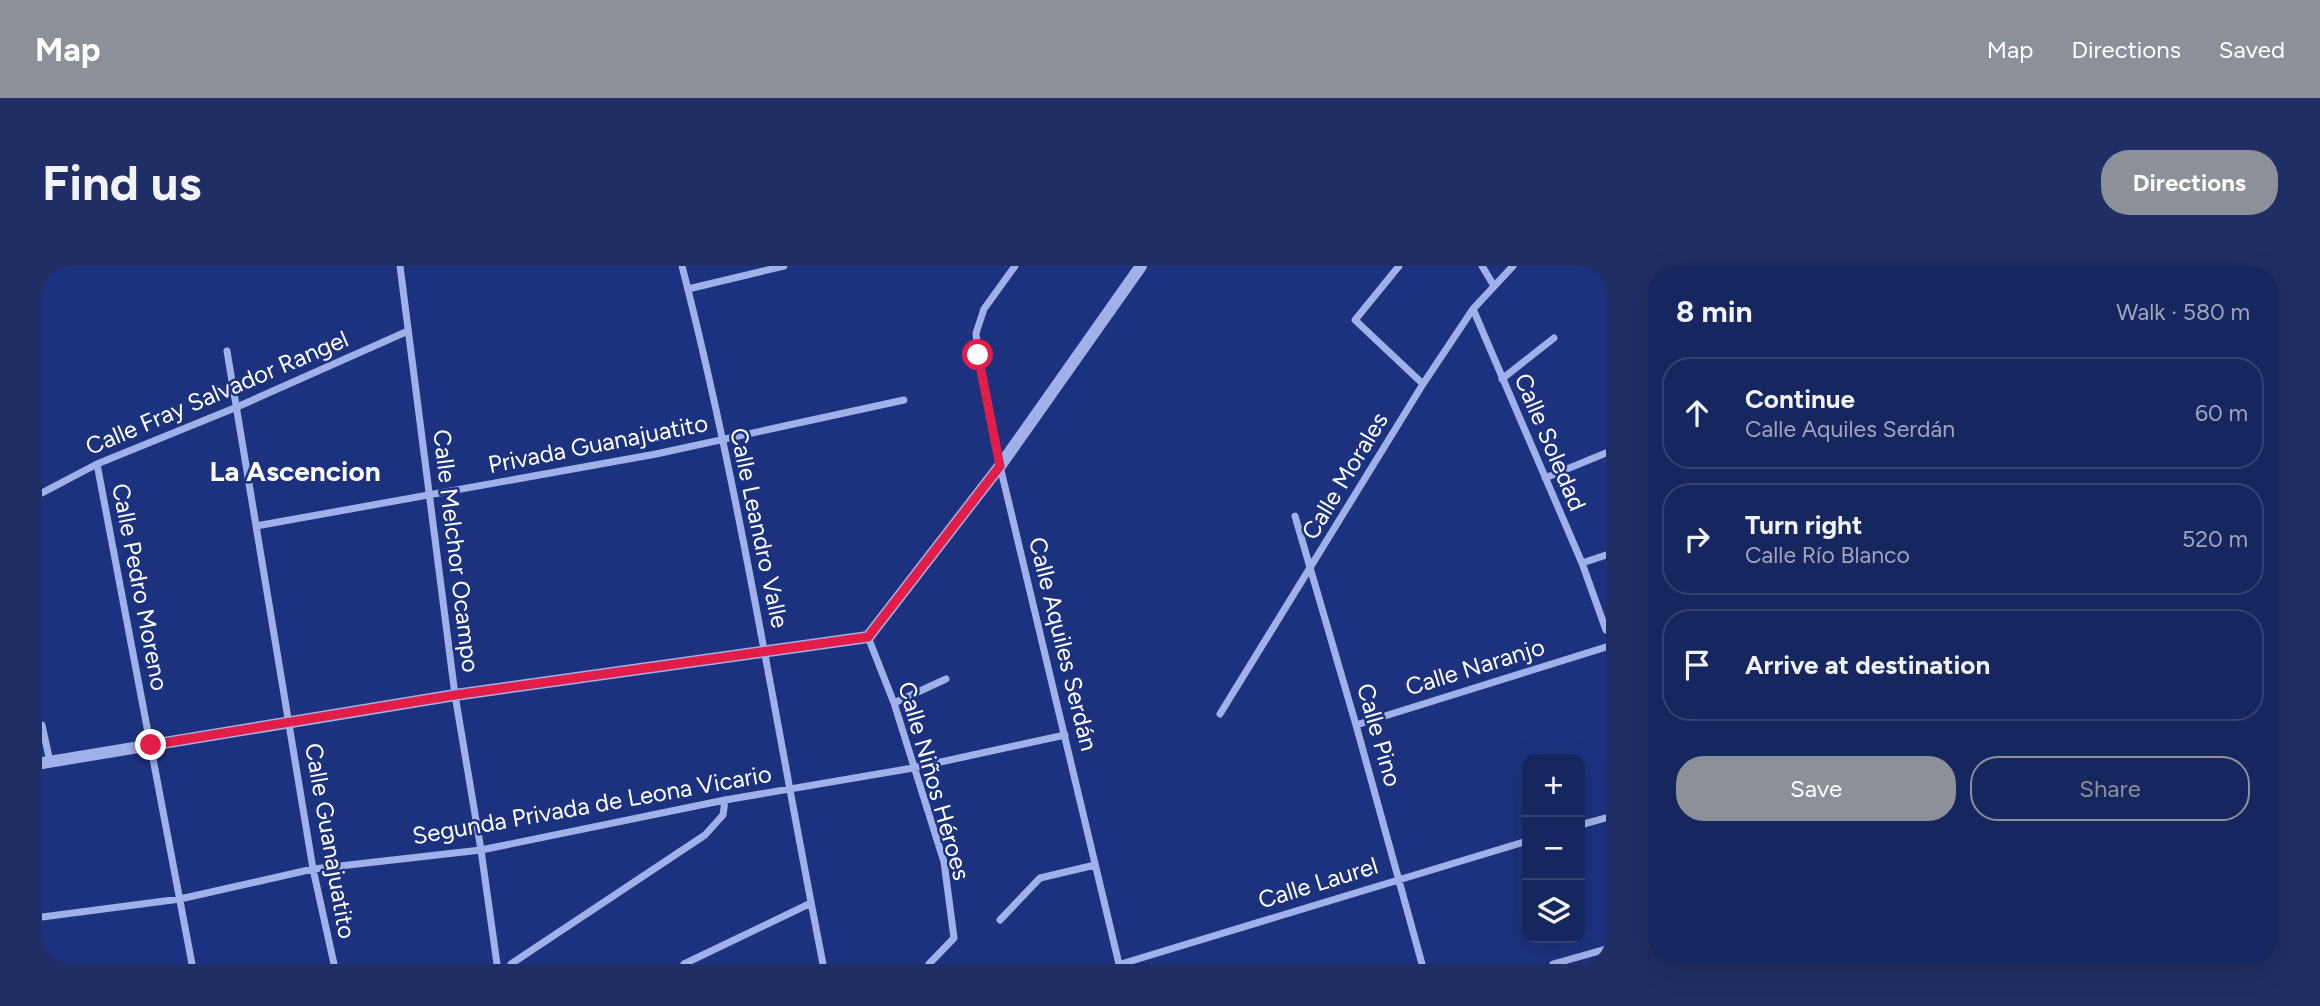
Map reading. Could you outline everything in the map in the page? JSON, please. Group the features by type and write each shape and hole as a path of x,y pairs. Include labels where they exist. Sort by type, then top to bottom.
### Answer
{"street":[{"name":"Calle Melchor Ocampo","path":"400,266 455,695 497,964"},
{"name":"Calle Leandro Valle","path":"682,266 722,439 823,964"},
{"path":"688,289 784,266"},
{"name":"Calle Aquiles Serdán","path":"1015,266 984,309 976,332 978,355 1000,466 1120,964"},
{"path":"42,724 46,763 455,695 868,637 1000,466 1141,266"},
{"path":"1399,266 1355,320 1423,384"},
{"path":"1482,266 1494,286"},
{"name":"Calle Morales","path":"1220,714 1423,384 1473,309 1513,266"},
{"name":"Calle Soledad","path":"1473,309 1581,563 1606,630"},
{"name":"Calle Fray Salvador Rangel","path":"42,493 97,464 237,407 408,331"},
{"path":"1502,379 1553,338"},
{"name":"Calle Guanajuatito","path":"227,351 313,869 334,964"},
{"name":"Privada Guanajuatito","path":"256,526 656,454 904,400"},
{"path":"1545,478 1606,453"},
{"name":"Calle Pedro Moreno","path":"97,464 192,964"},
{"name":"Calle Pino","path":"1295,516 1422,964"},
{"path":"1581,563 1606,555"},
{"name":"Calle Niños Héroes","path":"868,637 894,702 944,862 954,938 929,964"},
{"name":"Calle Naranjo","path":"1356,725 1606,647"},
{"path":"894,702 946,679"},
{"name":"Segunda Privada de Leona Vicario","path":"42,917 180,900 313,869 481,850 725,800 913,768 1065,735"},
{"path":"511,964 705,835 723,815 725,800"},
{"path":"1585,824 1606,818"},
{"name":"Calle Laurel","path":"1120,964 1522,842"},
{"path":"1000,920 1041,878 1096,865"},
{"path":"684,964 811,903"},
{"path":"1553,964 1606,949"}],"district":[{"name":"La Ascencion","path":"295,471"}],"route":[{"path":"151,745 455,695 868,637 1000,466 978,355"}]}
